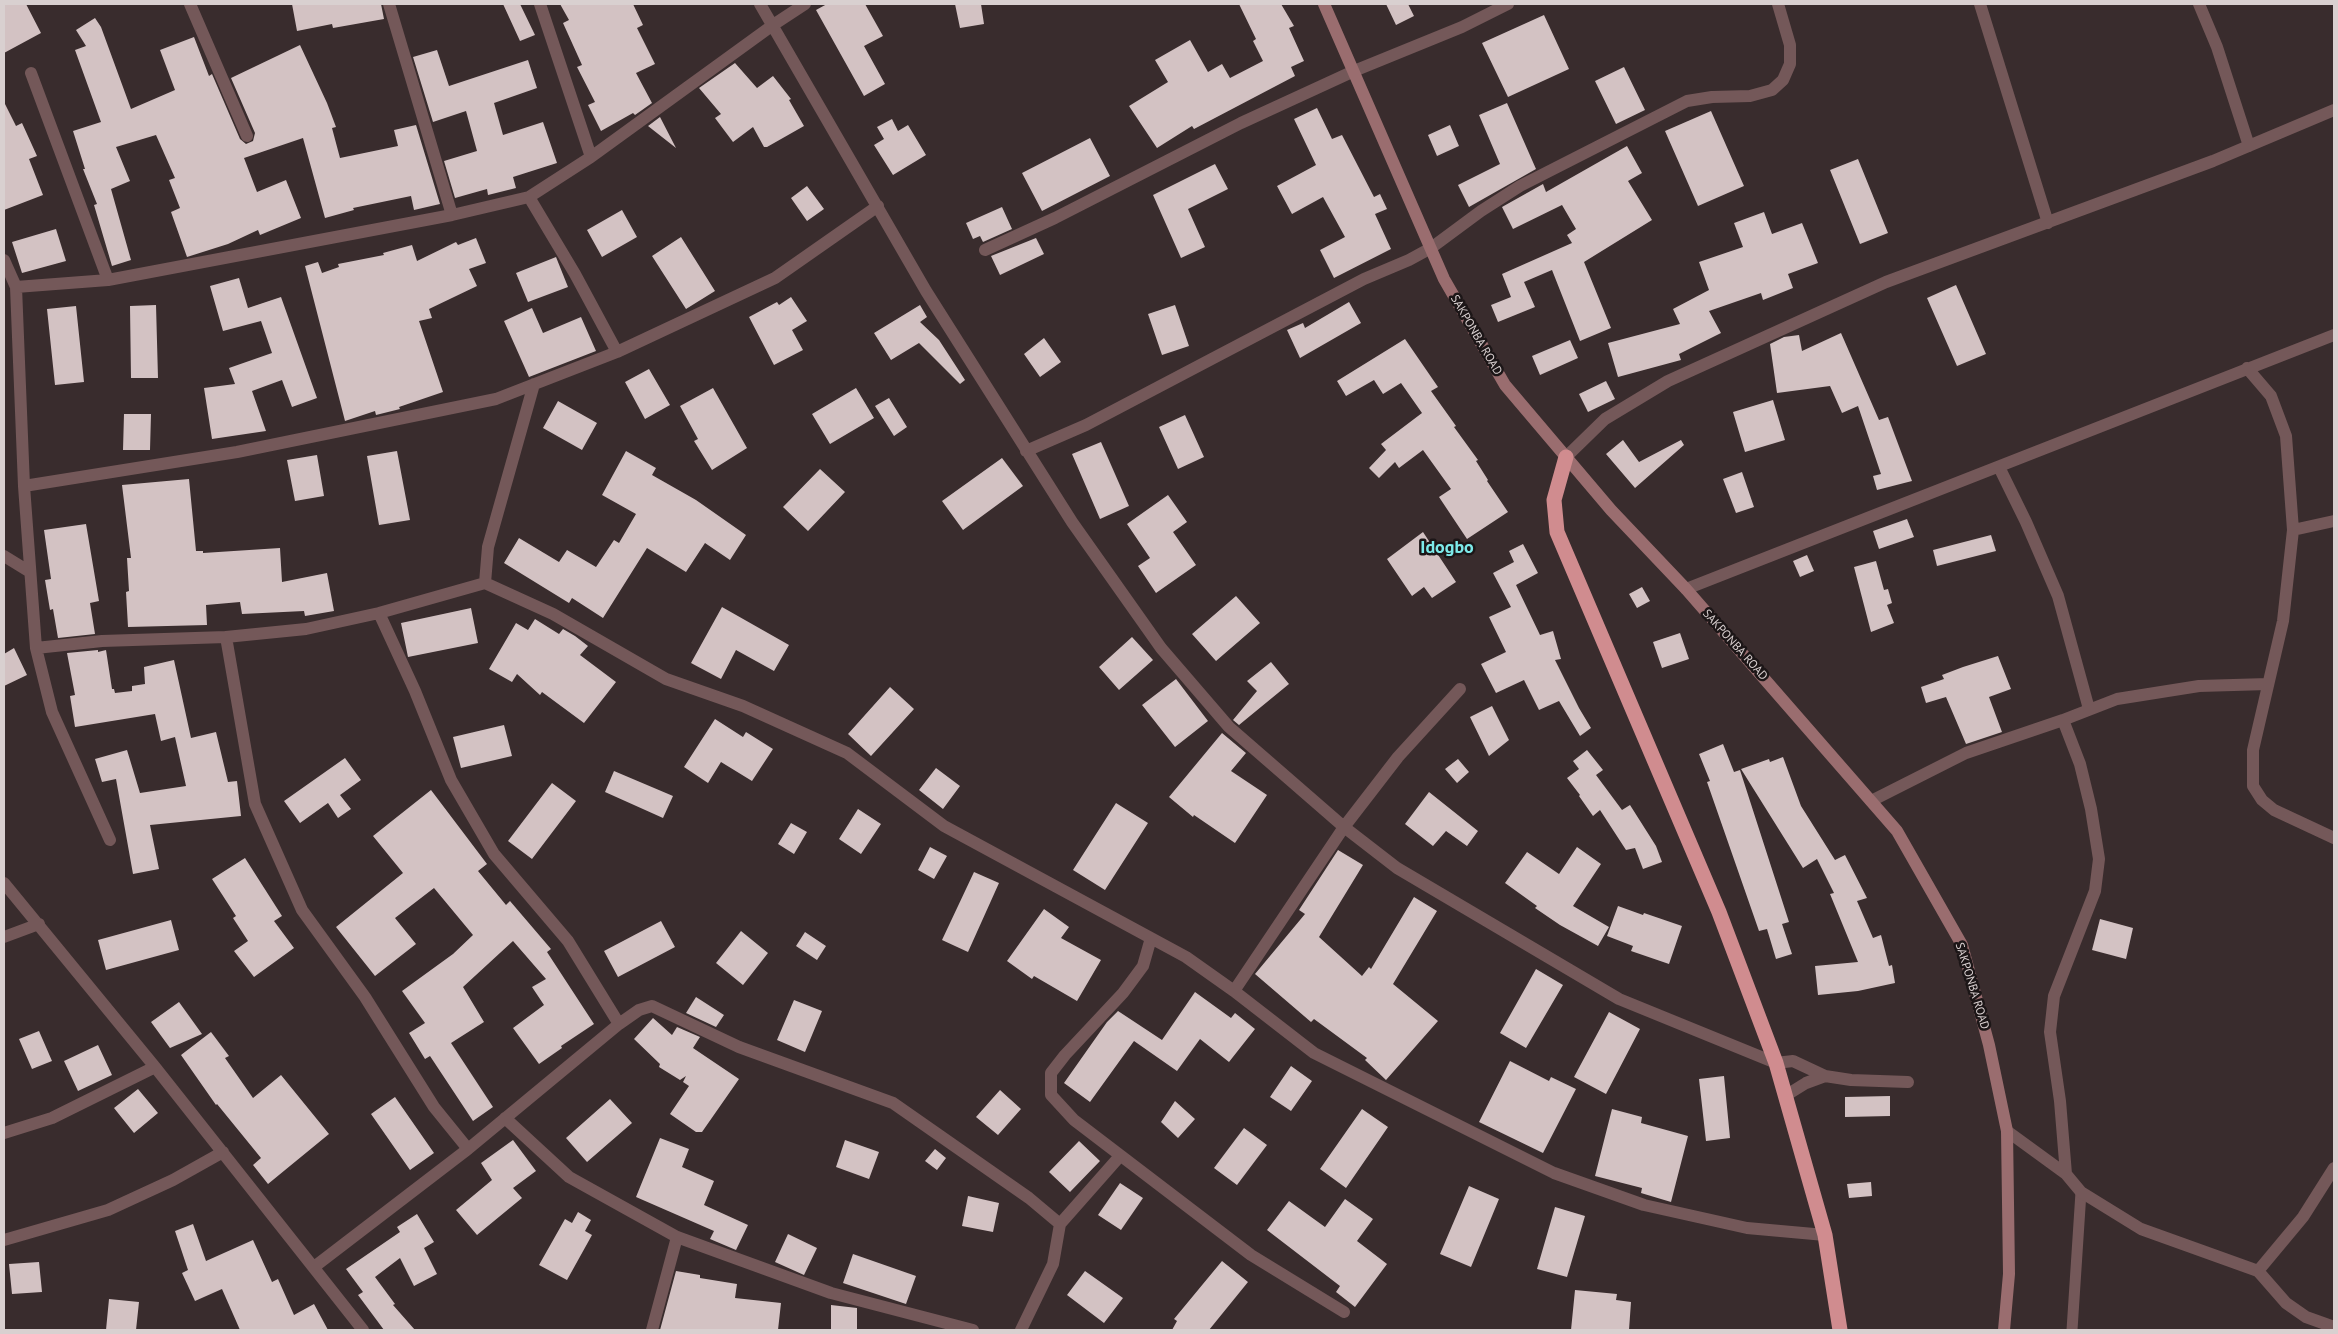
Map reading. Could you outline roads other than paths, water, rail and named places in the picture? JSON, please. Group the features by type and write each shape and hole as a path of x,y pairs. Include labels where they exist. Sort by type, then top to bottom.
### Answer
{"highway":[{"path":"1566,457 1554,500 1558,532 1719,912 1776,1063 1825,1235 1840,1330"}],"main road":[{"name":"SAKPONBA ROAD","path":"1324,4 1444,279 1505,385 1610,510 1686,589 1898,831 1962,945 1989,1045 2007,1132 2009,1274 2004,1330"}],"street":[{"path":"190,4 247,136"},
{"path":"389,4 452,215"},
{"path":"540,4 591,157"},
{"path":"760,4 926,291 1072,522 1161,648 1229,727 1344,827 1397,868 1619,999 1776,1063 1793,1061 1825,1076 1851,1080 1908,1082"},
{"path":"16,287 108,280 452,215 529,196 591,157 773,24 805,4"},
{"path":"985,250 1055,218 1241,123 1354,72 1462,27 1508,4"},
{"path":"1026,451 1086,425 1275,325 1431,248 1481,211 1520,186 1687,101 1712,97 1750,96 1772,90 1783,80 1790,64 1790,45 1778,4"},
{"path":"1980,4 2048,223"},
{"path":"2199,4 2217,47 2249,146"},
{"path":"31,73 108,280"},
{"path":"1566,457 1605,419 1668,381 1886,282 2048,223 2249,146 2334,110"},
{"path":"529,196 576,274 617,352"},
{"path":"24,486 246,450 496,399 617,352 774,278 878,206"},
{"path":"4,260 16,287 24,486 36,648 52,712 110,840"},
{"path":"1686,589 2334,335"},
{"path":"2247,368 2271,396 2286,436 2293,530 2283,621 2253,750 2253,786 2262,800 2274,810 2334,838"},
{"path":"485,583 488,547 534,384"},
{"path":"1999,467 2026,522 2058,596 2089,709"},
{"path":"2293,530 2334,521"},
{"path":"4,556 30,572"},
{"path":"36,648 102,641 226,637 306,629 379,613 485,583 553,614 666,679 744,706 847,753 944,826 1186,957 1234,991 1314,1053 1554,1173 1644,1205 1748,1228 1825,1235"},
{"path":"379,613 415,691 451,780 494,854 568,941 619,1024"},
{"path":"226,637 254,804 302,910 365,997 434,1106 468,1149"},
{"path":"1871,801 1966,754 2117,699 2199,686 2268,684"},
{"path":"1234,991 1344,827 1398,757 1460,689"},
{"path":"2063,720 2080,764 2091,809 2099,859 2095,891 2054,996 2050,1032 2060,1102 2066,1174"},
{"path":"4,883 155,1066 363,1330"},
{"path":"4,937 39,924"},
{"path":"1151,938 1143,966 1123,993 1065,1055 1051,1073 1052,1095 1074,1120 1251,1255 1344,1312"},
{"path":"314,1267 468,1149 619,1024 639,1010 652,1006 740,1047 893,1103 1029,1198 1060,1224"},
{"path":"4,1133 52,1118 155,1066"},
{"path":"1785,1096 1806,1083 1825,1076"},
{"path":"505,1118 569,1177 677,1238 830,1293 974,1330"},
{"path":"2007,1132 2066,1174 2080,1192 2142,1230 2258,1271 2286,1303 2306,1317 2334,1327"},
{"path":"4,1240 108,1210 173,1180 223,1152"},
{"path":"1021,1330 1053,1264 1060,1224 1120,1156"},
{"path":"2258,1271 2303,1217 2334,1168"},
{"path":"652,1330 677,1238"}],"lane":[{"path":"2072,1330 2080,1192"}],"district":[{"name":"Idogbo","path":"1447,548"}]}
